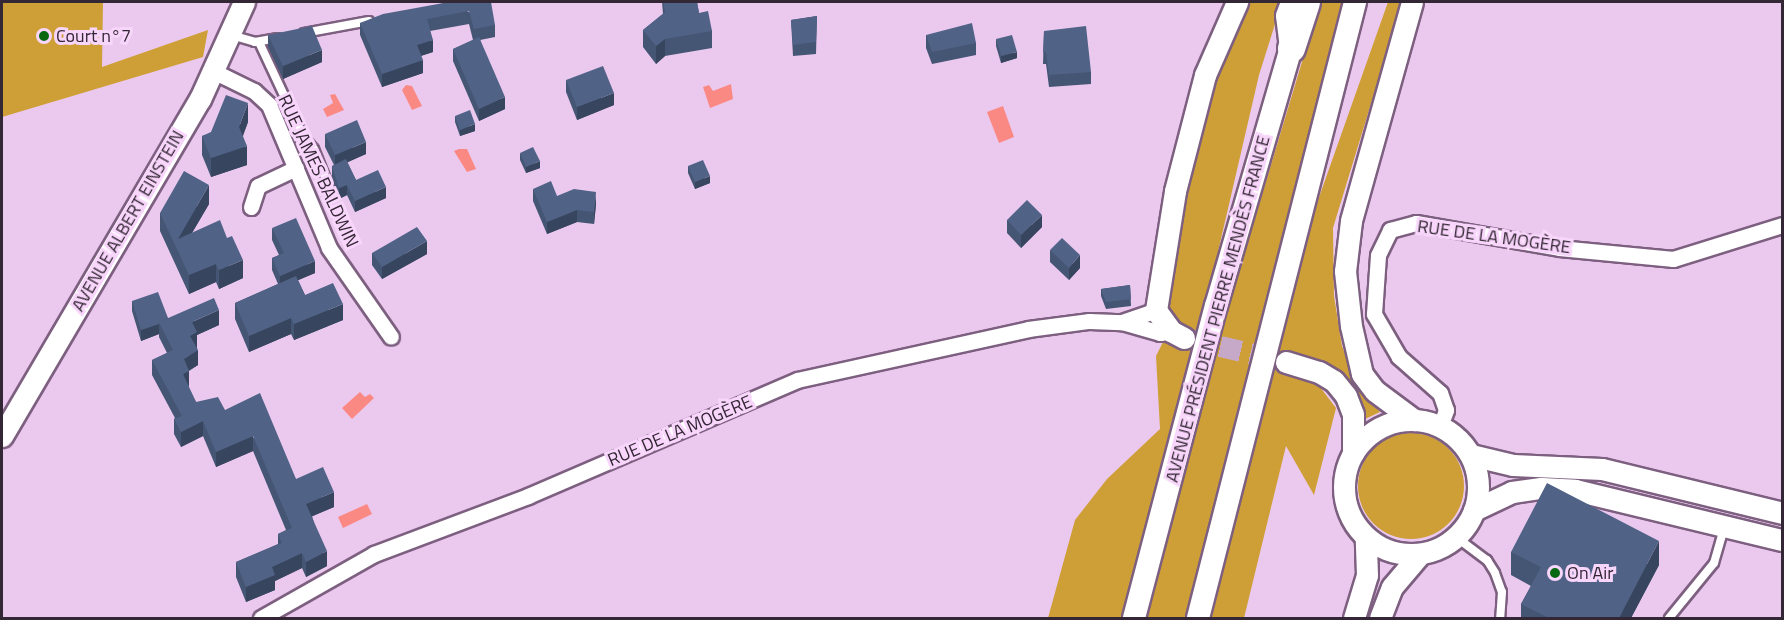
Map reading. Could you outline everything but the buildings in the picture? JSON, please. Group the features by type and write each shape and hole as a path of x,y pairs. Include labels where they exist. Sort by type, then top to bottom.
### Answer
{"highway":[{"name":"AVENUE PRÉSIDENT PIERRE MENDÈS FRANCE","path":"1291,48 1306,2"}],"main road":[{"name":"AVENUE ALBERT EINSTEIN","path":"2,436 132,218 213,71 244,2"},
{"path":"1177,334 1156,310 1177,181 1205,75 1237,2"},
{"path":"1291,48 1287,16 1292,2"},
{"path":"1198,618 1355,2"},
{"path":"1412,2 1351,221 1345,271 1351,326 1362,374 1375,391 1414,420"},
{"name":"AVENUE PRÉSIDENT PIERRE MENDÈS FRANCE","path":"1134,618 1216,306 1291,48"},
{"path":"1286,362 1319,372 1334,381 1346,396 1353,414 1353,453"},
{"path":"1380,618 1392,587 1420,554 1456,537 1474,510 1478,482 1471,456 1452,433 1440,426 1414,420 1385,424 1361,441 1353,453 1346,467 1344,498 1356,527 1366,538 1392,552 1420,554"},
{"path":"1471,456 1513,465 1602,469 1782,513"},
{"path":"1474,510 1512,492 1541,488 1575,490 1782,540"},
{"path":"1354,618 1367,576 1366,538"}],"street":[{"name":"RUE JAMES BALDWIN","path":"213,71 264,98 329,248 391,337"},
{"path":"252,207 258,186 296,168"},
{"name":"RUE DE LA MOGÈRE","path":"1440,426 1446,410 1440,393 1399,357 1374,314 1378,255 1390,230 1416,223 1559,248 1673,259 1782,225"},
{"path":"1122,322 1156,310"},
{"name":"RUE DE LA MOGÈRE","path":"261,618 374,554 528,496 797,381 1028,329 1089,321 1122,322"},
{"path":"1122,322 1160,333 1177,334"}],"lane":[{"path":"230,34 260,42 380,19"},
{"path":"260,42 303,136 314,149 332,194"},
{"path":"1669,618 1714,563 1725,525"},
{"path":"1456,537 1486,560 1495,573 1502,592 1500,618"}],"shaded area":[{"path":"2,2 103,2 102,67 208,30 203,57 2,117"},
{"path":"1245,2 1282,2 1259,75 1195,351 1121,618 1048,618 1075,520 1107,479 1160,429 1156,356 1163,342 1184,346 1190,327 1180,326 1163,304 1183,179 1220,58"},
{"path":"1320,2 1342,2 1185,618 1144,618 1221,331"},
{"path":"1388,2 1402,2 1333,228 1334,296 1342,346 1358,386 1380,412 1363,420 1358,400 1287,356 1283,375 1303,378 1320,387 1336,408 1314,495 1286,446 1244,618 1208,618 1311,220"},
{"path":"731,84 733,99 710,108 703,87 709,85 713,91"},
{"path":"406,85 412,86 422,106 412,110 402,90"},
{"path":"335,94 344,110 327,117 323,109 333,103 330,95"},
{"path":"1003,106 1014,137 999,143 987,112"},
{"path":"467,149 476,169 467,172 454,151"},
{"path":"360,392 365,397 370,394 374,398 352,419 342,408"},
{"path":"1411,433 1431,437 1449,448 1460,466 1464,486 1460,506 1449,524 1431,535 1411,539 1391,535 1373,524 1362,506 1358,486 1362,466 1373,448 1391,437"},
{"path":"367,504 372,514 343,528 338,517"}],"tunnel":[{"path":"1190,339 1280,360"}],"place":[{"name":"Court n°7","path":"44,36"},
{"name":"On Air","path":"1555,573"}]}
